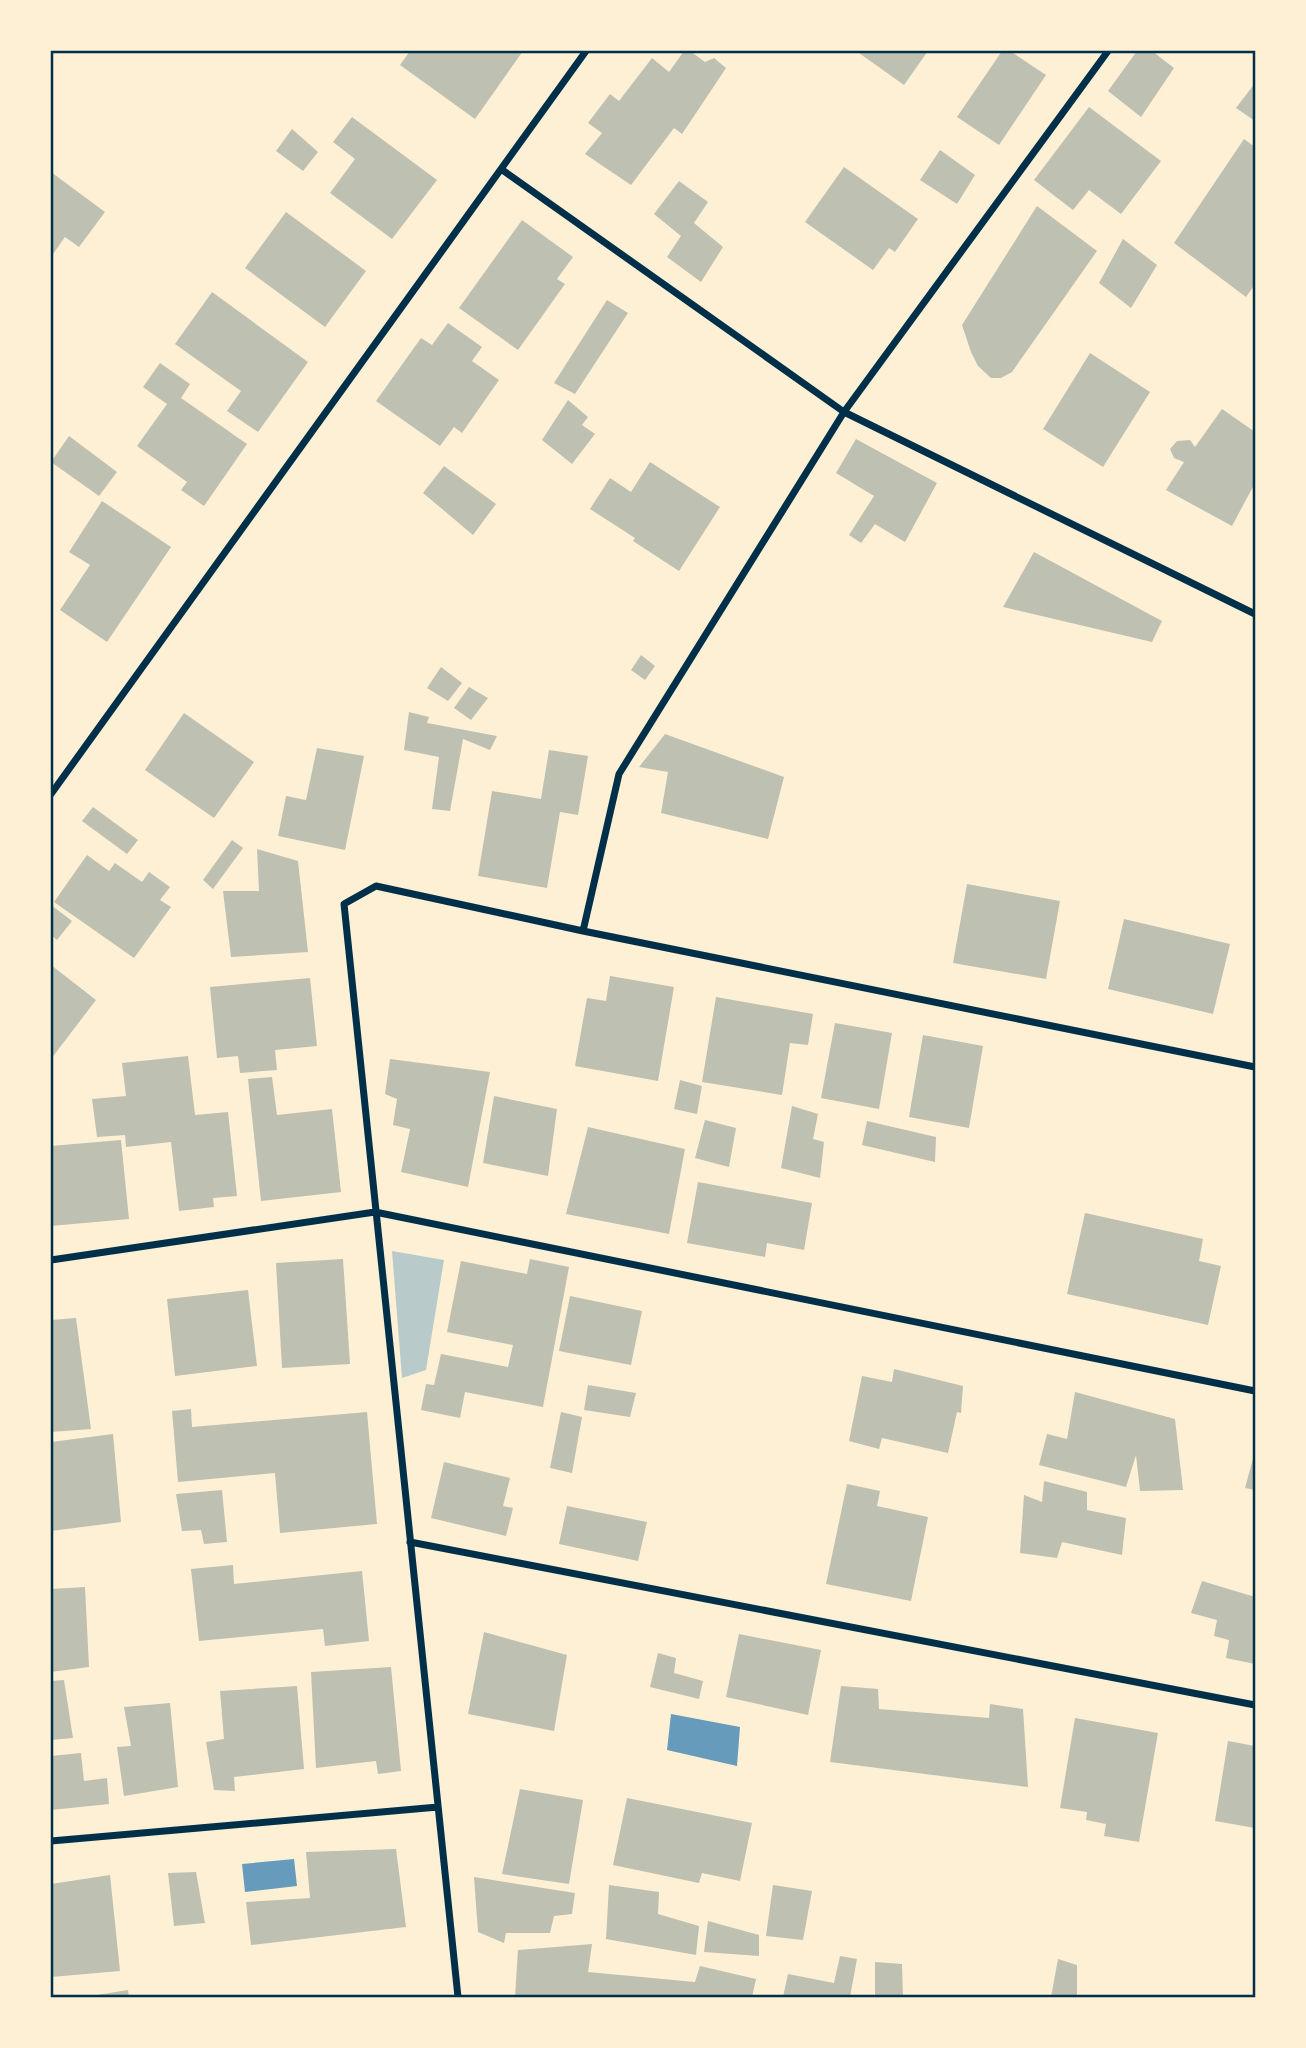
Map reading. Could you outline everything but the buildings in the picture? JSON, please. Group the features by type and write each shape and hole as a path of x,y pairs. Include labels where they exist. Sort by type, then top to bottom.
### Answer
{"street":[{"path":"51,794 586,51"},
{"path":"583,931 619,774 844,412 1108,51"},
{"path":"501,169 844,412 1255,614"},
{"path":"458,1997 344,904 376,886 583,931 1255,1067"},
{"path":"51,1260 376,1212 1255,1391"},
{"path":"410,1542 1255,1705"},
{"path":"51,1841 438,1807"}],"shaded area":[{"path":"392,1251 444,1260 426,1370 402,1378"}],"water":[{"path":"671,1714 740,1727 737,1766 667,1750"},
{"path":"294,1859 297,1886 245,1892 242,1864"}]}
